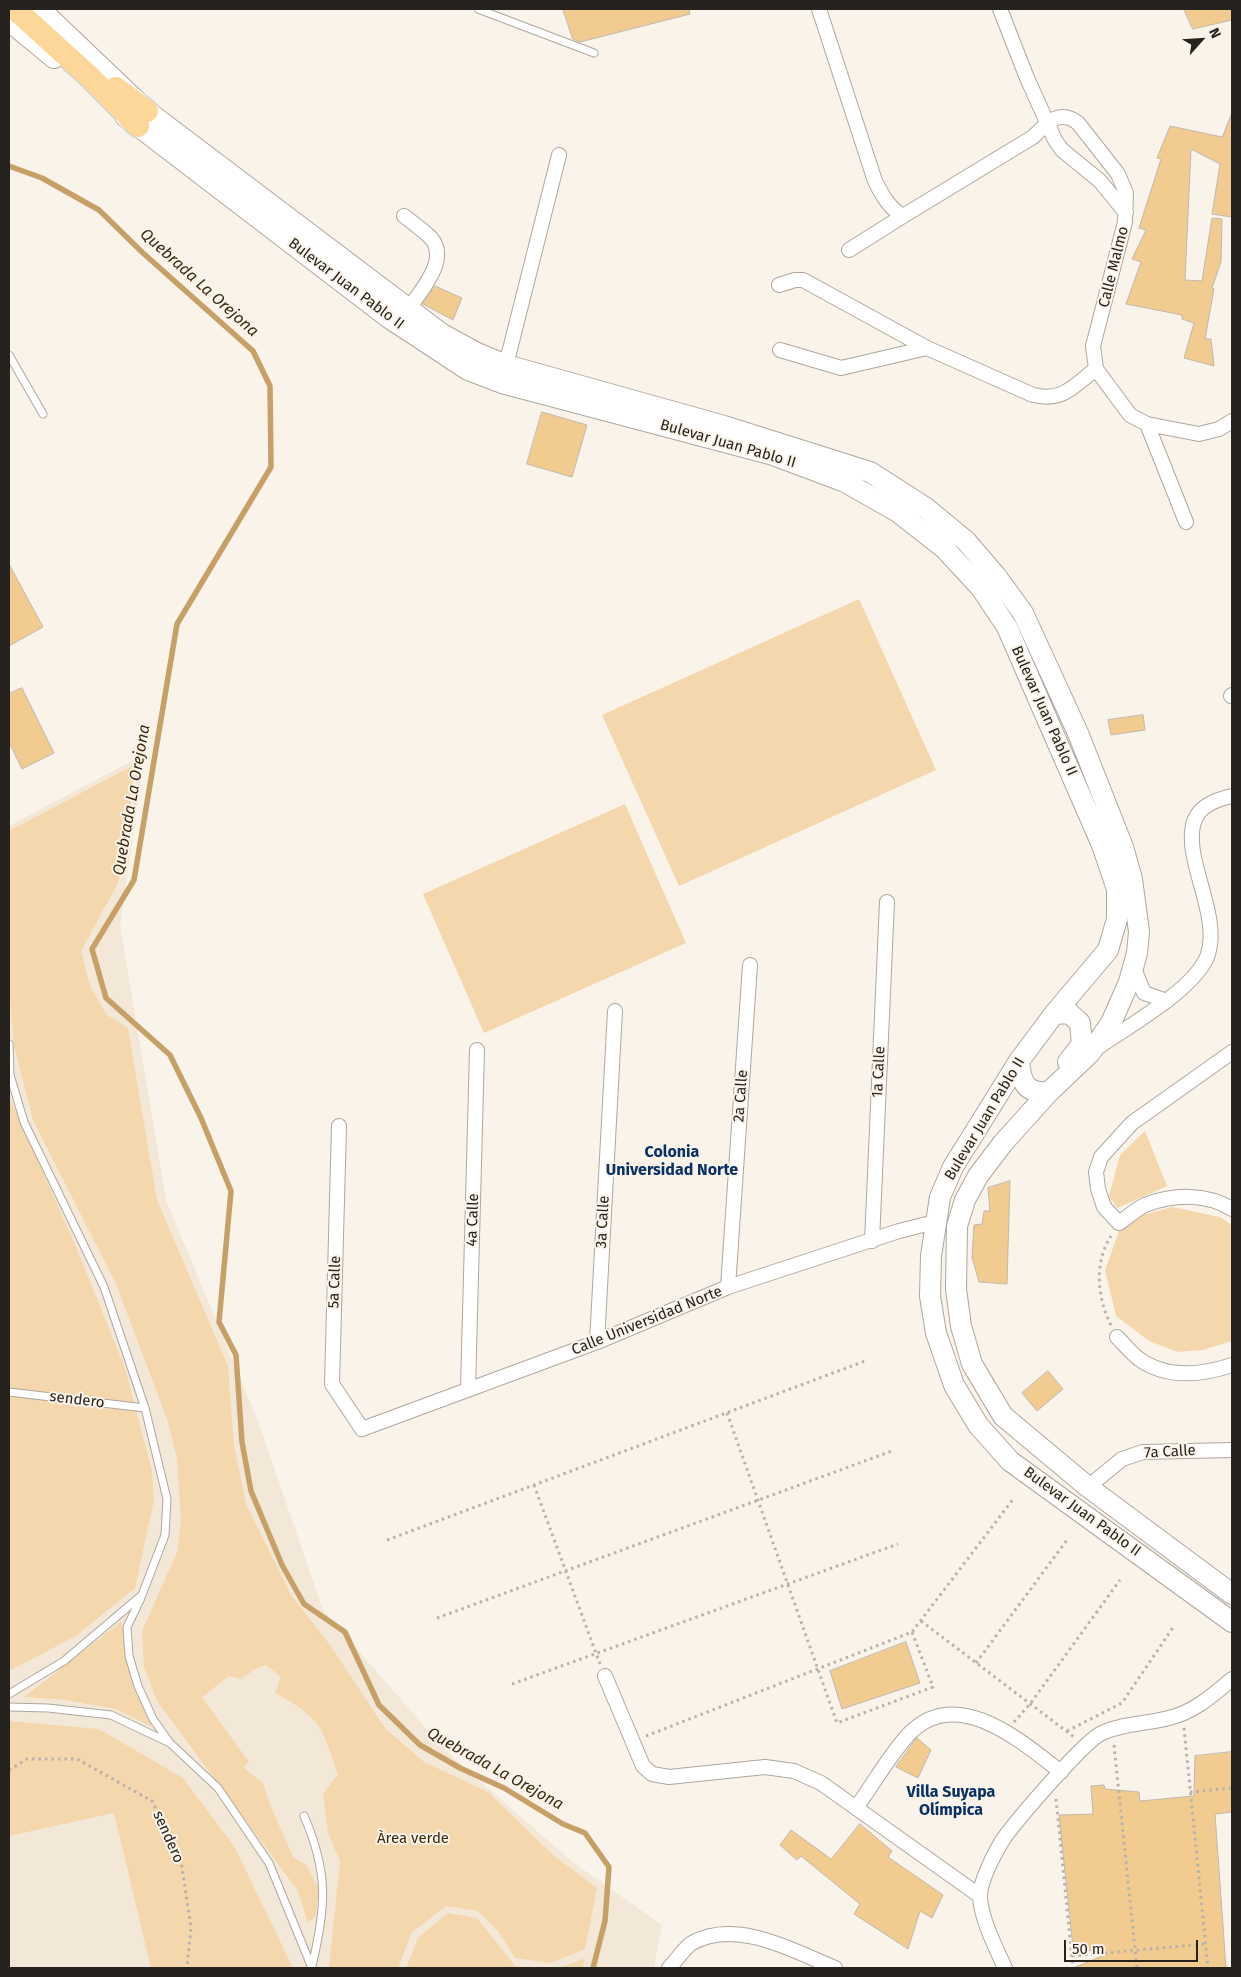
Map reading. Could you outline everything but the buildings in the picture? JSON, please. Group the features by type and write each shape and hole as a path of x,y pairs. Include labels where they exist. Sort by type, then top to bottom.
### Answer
{"main road":[{"name":"Bulevar Juan Pablo II","path":"14,9 91,78 389,318 468,370 502,383 770,454 845,482 898,512 944,548 981,588 1007,628 1102,844 1117,889 1117,919 1108,950 1054,1014 1019,1061 953,1167 940,1196 935,1222 930,1296 936,1333 954,1385 978,1425 1010,1461 1232,1622"},
{"name":"Bulevar Juan Pablo II","path":"27,9 94,71 142,119"},
{"name":"Bulevar Juan Pablo II","path":"40,9 142,119"},
{"name":"Bulevar Juan Pablo II","path":"9,21 142,119 442,334 477,353 506,365 724,426 870,472 926,508 966,541 996,576 1022,613 1078,733 1104,797 1128,863 1136,903 1139,932 1133,966 1111,1023 1090,1053 1049,1092 998,1150 978,1176 965,1200 957,1226 956,1289 961,1326 972,1364 1003,1416 1088,1487 1232,1594"},
{"path":"1054,1014 1069,1013 1080,1023 1082,1030 1082,1044 1066,1064 1064,1078"},
{"path":"1019,1061 1020,1078 1028,1088 1036,1093 1049,1092"}],"street":[{"path":"818,9 875,181 883,197 896,212 903,216"},
{"name":"Calle Malmo","path":"1000,9 1027,78 1062,150 1100,181 1126,213 1126,222 1093,346 1096,369"},
{"path":"849,250 1032,138 1048,120 1060,117 1071,118 1078,123 1118,174 1126,194 1126,213"},
{"path":"506,365 560,155"},
{"path":"404,216 432,239 437,251 438,262 408,310"},
{"path":"779,285 795,280 803,280 927,348 1033,395 1049,398 1059,396 1096,369 1130,416 1147,424 1199,434 1219,429 1232,421"},
{"path":"780,350 841,368 927,348"},
{"path":"1147,424 1186,522"},
{"path":"1090,1053 1167,1001 1188,982 1206,959 1211,939 1210,923 1193,847 1195,819 1204,808 1218,800 1232,796"},
{"name":"1a Calle","path":"872,1241 887,902"},
{"name":"2a Calle","path":"728,1287 750,966"},
{"path":"1133,966 1144,993 1167,1001"},
{"name":"3a Calle","path":"596,1342 615,1011"},
{"name":"4a Calle","path":"468,1390 478,1050"},
{"path":"1232,1052 1132,1123 1101,1157 1096,1172 1098,1189 1104,1208 1120,1223 1144,1206 1172,1197 1202,1197 1232,1209"},
{"name":"5a Calle","path":"339,1126 332,1384 362,1429"},
{"name":"Calle Universidad Norte","path":"362,1429 596,1342 728,1287 935,1222"},
{"path":"1117,1337 1140,1360 1169,1372 1201,1374 1232,1365"},
{"name":"7a Calle","path":"1088,1487 1122,1459 1143,1452 1232,1450"},
{"path":"605,1676 643,1766 652,1774 669,1777 765,1767 794,1771 821,1783 980,1896"},
{"path":"1005,1968 990,1932 980,1896 986,1875 1004,1838 1086,1745 1100,1734 1127,1725 1169,1718 1182,1713 1206,1701 1232,1679"},
{"path":"856,1808 910,1733 927,1720 945,1714 983,1720 1007,1730 1058,1776"},
{"path":"669,1968 692,1943 728,1932 765,1941 835,1968"}],"lane":[{"path":"478,9 594,53"},
{"path":"9,354 43,414"},
{"path":"9,1044 10,1074 24,1122 104,1287 145,1408 167,1499 165,1535 142,1595 127,1627 129,1656 138,1686 153,1719 170,1743 218,1788 269,1864 312,1967"},
{"name":"sendero","path":"9,1392 145,1408"},
{"path":"9,1694 64,1661 142,1595"},
{"path":"9,1707 48,1708 111,1715 170,1743"},
{"path":"304,1816 316,1843 324,1884 322,1925 312,1967"}],"path":[{"path":"1117,1337 1106,1315 1099,1291 1100,1267 1106,1243 1120,1223"},
{"path":"387,1540 865,1362"},
{"path":"727,1413 837,1722 933,1687 912,1632"},
{"path":"437,1618 892,1451"},
{"path":"534,1485 605,1676"},
{"path":"632,1740 912,1632 1014,1498"},
{"path":"976,1663 1067,1540"},
{"path":"512,1684 898,1544"},
{"path":"1007,1730 1030,1704 1120,1580"},
{"path":"921,1621 1086,1745"},
{"path":"1067,1731 1122,1704 1174,1626"},
{"path":"1182,1713 1208,1968"},
{"path":"1113,1729 1136,1968"},
{"name":"sendero","path":"9,1770 27,1759 77,1759 152,1801 181,1861 191,1927 187,1968"},
{"path":"1058,1776 1073,1968"},
{"path":"1190,1792 1232,1788"},
{"path":"1072,1956 1206,1944"}],"shaded area":[{"path":"145,754 120,926 166,1200 258,1421 323,1610 446,1751 570,1860 662,1925 654,1968 9,1968 9,826"}],"green space":[{"path":"859,599 936,770 679,886 602,715"},
{"name":"Àrea verde","path":"134,765 129,820 118,883 81,951 90,986 107,1015 128,1028 157,1200 228,1366 234,1446 246,1504 291,1595 330,1645 385,1728 424,1762 488,1792 553,1855 597,1888 585,1949 551,1963 515,1958 498,1931 478,1911 446,1906 412,1932 398,1968 329,1968 340,1861 328,1833 323,1794 338,1774 323,1733 311,1717 302,1709 275,1693 281,1677 266,1665 255,1669 241,1679 229,1676 202,1697 249,1762 243,1767 263,1783 271,1807 293,1857 306,1865 319,1889 316,1915 308,1923 298,1891 157,1701 144,1667 142,1631 177,1552 181,1520 177,1458 167,1419 116,1284 33,1120 14,1046 9,985 9,831"},
{"path":"625,804 686,943 484,1033 423,894"},
{"path":"9,1096 77,1249 125,1368 152,1471 154,1500 135,1588 76,1636 9,1671"},
{"path":"1145,1131 1167,1186 1117,1208 1109,1196 1120,1155"},
{"path":"1172,1207 1220,1217 1232,1225 1232,1341 1203,1350 1178,1352 1149,1341 1116,1316 1105,1270 1119,1231 1139,1216"},
{"path":"121,1622 133,1670 152,1727 116,1709 66,1700 24,1697"},
{"path":"9,1721 99,1729 183,1778 234,1846 293,1968 151,1968 114,1813 9,1836"},
{"path":"448,1913 477,1918 515,1966 536,1968 406,1968 418,1938"},
{"path":"585,1958 583,1968 560,1968"}],"waterway":[{"name":"Quebrada La Orejona","path":"9,166 42,178 99,210 143,253 253,351 270,386 271,467 177,624 134,880 92,949 106,998 170,1055 201,1118 231,1191 219,1322 236,1355 242,1442 251,1491 282,1565 304,1604 345,1632 379,1705 420,1745 460,1768 504,1788 563,1824 585,1833 609,1867 605,1921 593,1968"}],"district":[{"name":"Colonia Universidad Norte","path":"672,1162"},
{"name":"Villa Suyapa Olímpica","path":"951,1802"}]}
